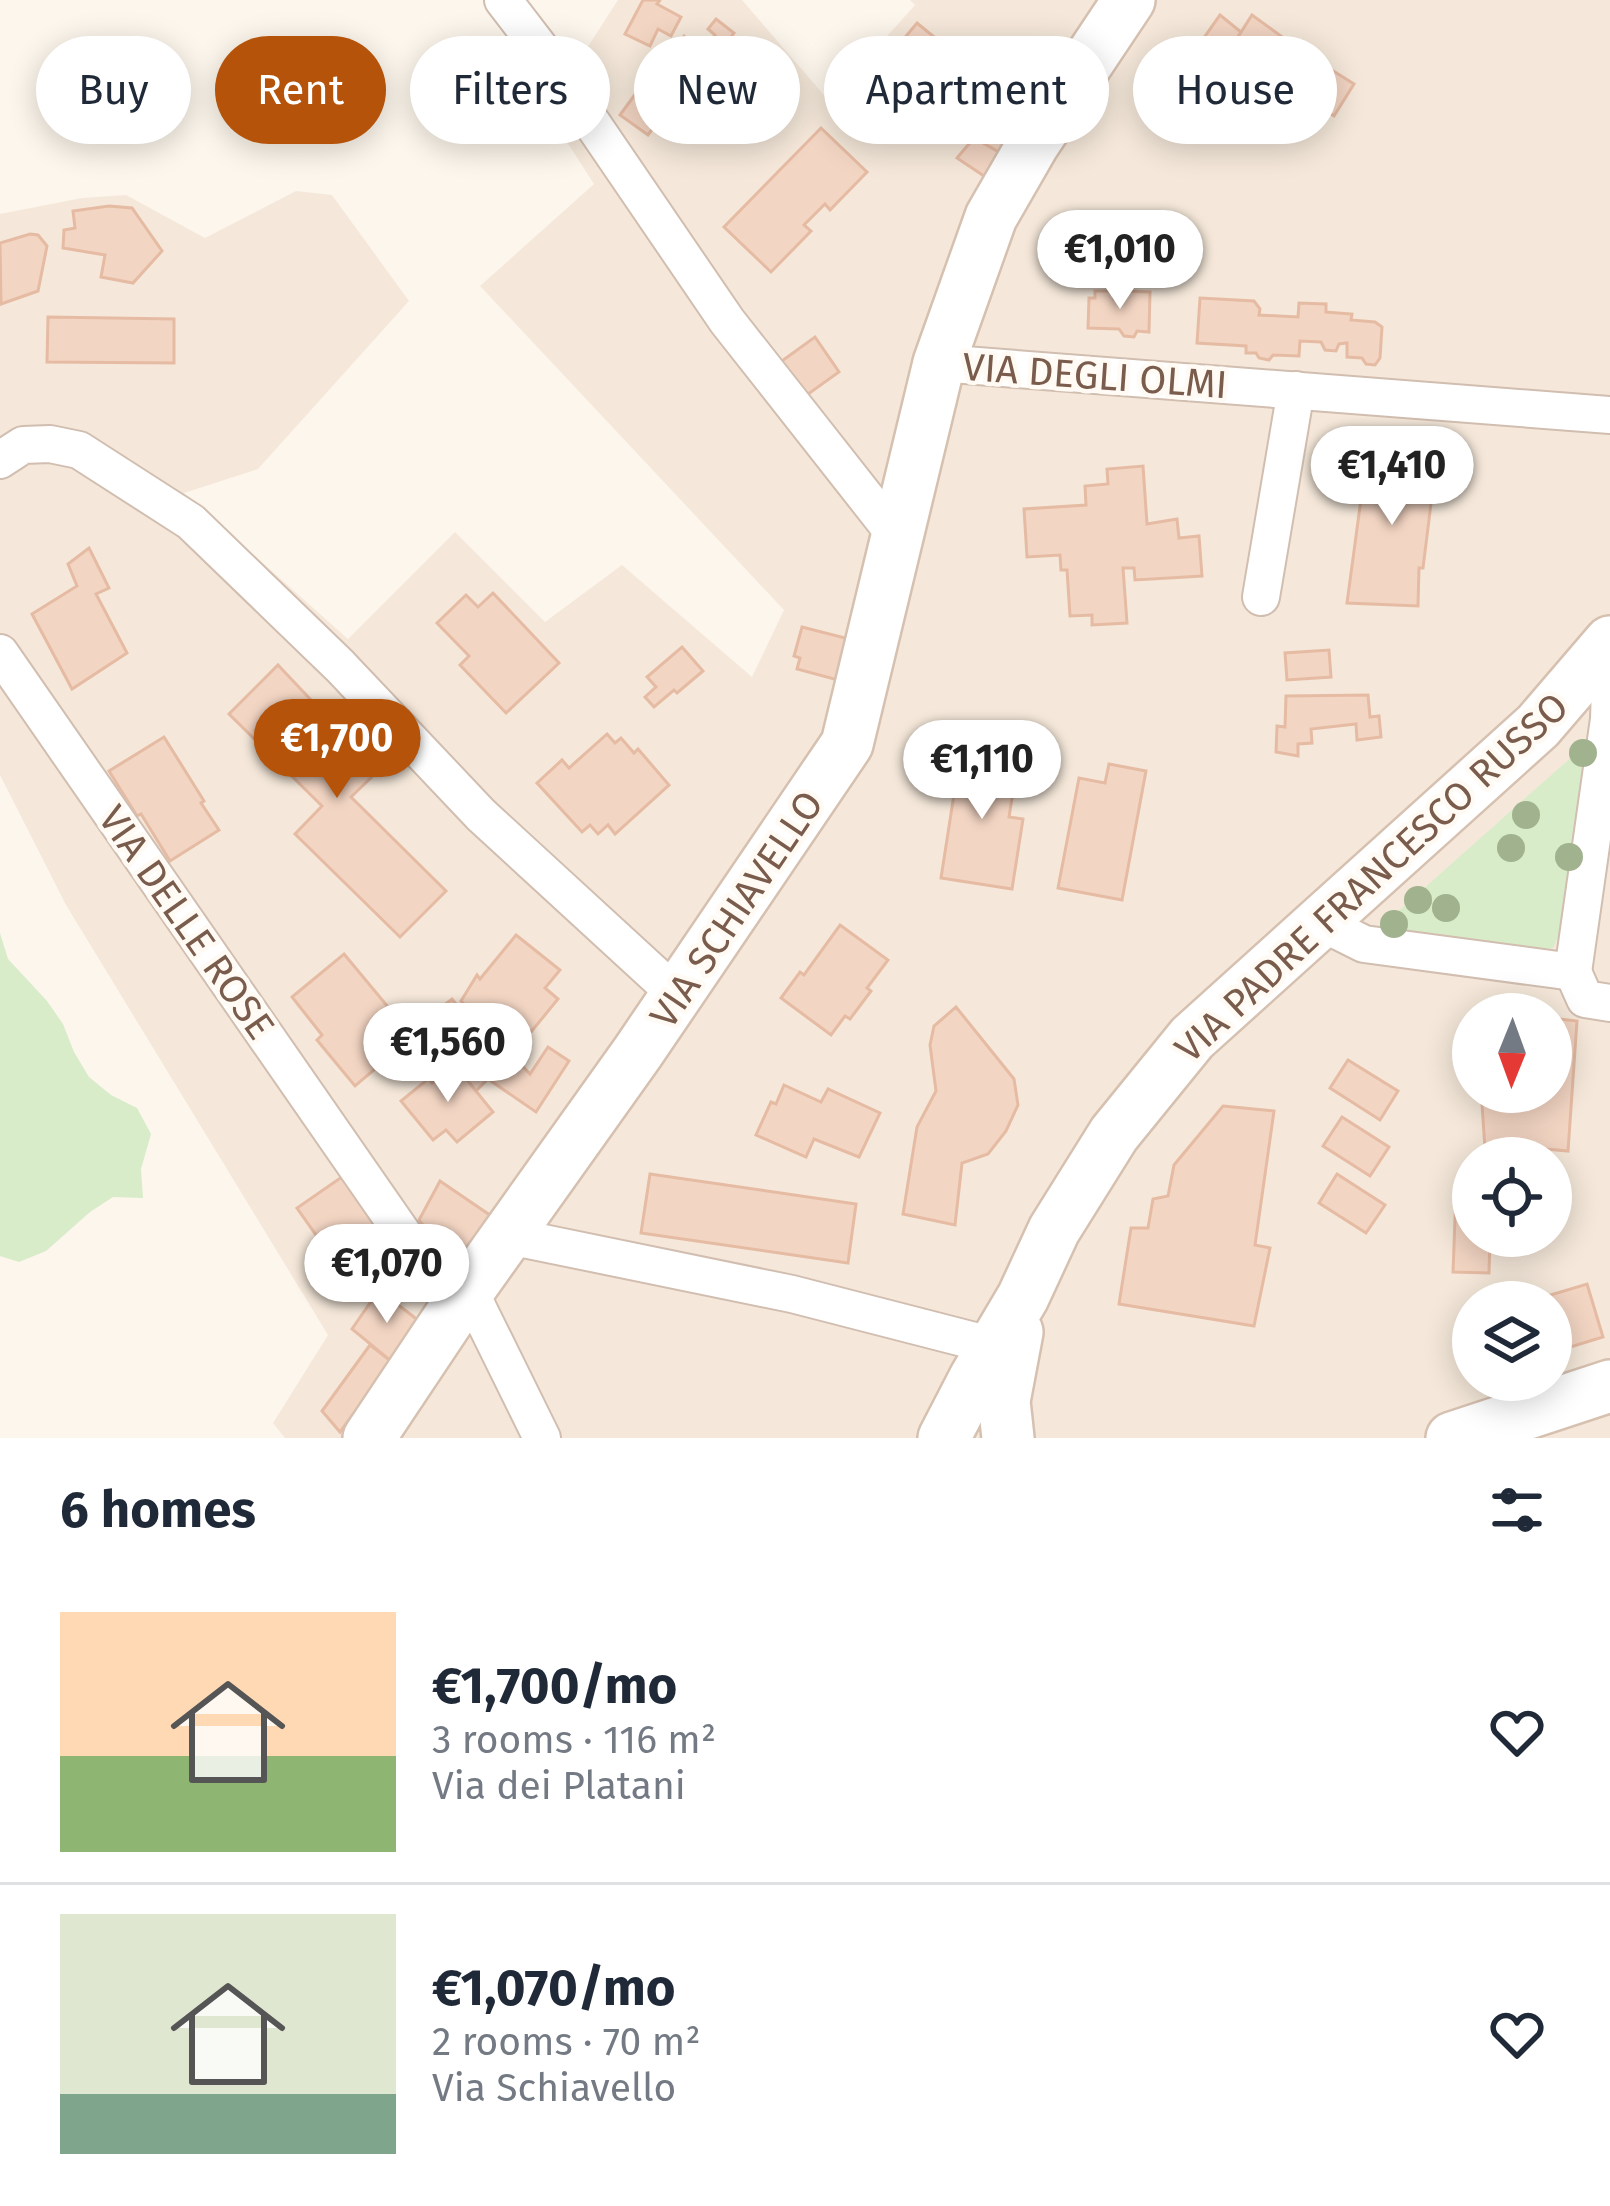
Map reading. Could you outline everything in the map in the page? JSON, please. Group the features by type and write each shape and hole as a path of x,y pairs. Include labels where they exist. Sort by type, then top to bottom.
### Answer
{"street":[{"path":"502,0 727,321 897,537"},
{"name":"VIA SCHIAVELLO","path":"369,1438 848,744 938,363 991,217 1033,144 1129,0"},
{"name":"VIA DEGLI OLMI","path":"938,363 1610,415"},
{"path":"1261,597 1296,390"},
{"path":"0,460 23,445 79,450 191,522 340,666 482,815 677,995"},
{"name":"VIA DELLE ROSE","path":"0,653 141,860 462,1300 542,1438"},
{"path":"1606,669 1609,719 1573,971 1585,999 1610,1004"},
{"name":"VIA PADRE FRANCESCO RUSSO","path":"944,1438 1024,1298 1054,1230 1114,1134 1192,1038 1606,669"},
{"path":"1320,922 1364,944 1573,971"},
{"path":"509,1236 792,1294 994,1346"},
{"name":"VIA PADRE FRANCESCO RUSSO","path":"1008,1438 1004,1401 1024,1298"},
{"path":"1466,1436 1610,1386"}],"shaded area":[{"path":"618,0 742,0 773,36 634,36 634,144 800,144 800,67 824,95 824,144 1109,144 1109,36 887,36 915,5 910,0 1610,0 1610,1438 285,1438 273,1423 328,1335 66,905 0,775 0,214 126,195 205,238 296,191 332,195 409,301 258,469 184,493 348,639 455,532 545,622 622,565 752,677 784,610 480,286 594,184 568,144 610,144 610,36 595,36"}],"green space":[{"path":"1593,738 1566,919 1553,948 1530,951 1376,931"},
{"path":"0,933 8,959 63,1024 89,1077 137,1108 151,1134 141,1169 143,1198 113,1197 46,1251 19,1262 0,1256"}],"building":[{"path":"643,0 660,0 657,4 681,17 671,36 658,29 655,36 634,38 625,34"},
{"path":"1220,15 1241,32 1238,36 1205,36"},
{"path":"1252,15 1281,36 1239,36"},
{"path":"716,19 734,33 714,36 708,29"},
{"path":"917,23 933,36 906,36"},
{"path":"1337,73 1354,84 1337,111"},
{"path":"634,96 634,125 620,115"},
{"path":"821,128 824,144 838,144 867,172 830,210 825,204 804,225 811,231 771,272 724,227"},
{"path":"969,144 985,144 1004,155 996,184 957,158"},
{"path":"985,144 1010,144 1004,155"},
{"path":"132,208 162,251 133,283 101,277 105,255 63,248 64,230 75,228 73,211"},
{"path":"38,235 47,246 38,291 1,304 0,243"},
{"path":"1095,291 1114,291 1114,299 1122,299 1122,291 1150,292 1149,332 1137,331 1134,337 1124,336 1119,329 1088,328 1089,298 1095,298"},
{"path":"1200,298 1254,301 1259,315 1298,317 1299,303 1326,304 1326,312 1352,314 1351,320 1382,327 1380,358 1375,365 1347,357 1347,343 1339,344 1336,351 1325,350 1321,342 1300,341 1299,356 1273,355 1269,360 1246,353 1246,346 1197,343"},
{"path":"48,317 174,319 174,363 47,362"},
{"path":"815,337 839,372 804,397 779,363"},
{"path":"1368,447 1437,455 1423,568 1419,568 1418,606 1347,603"},
{"path":"1143,466 1147,524 1177,519 1179,538 1199,536 1202,576 1135,580 1134,568 1123,568 1127,623 1092,625 1092,615 1070,616 1067,570 1061,570 1060,555 1027,557 1024,509 1086,505 1085,486 1108,484 1107,469"},
{"path":"89,548 109,588 96,594 127,653 72,689 32,614 77,586 68,564"},
{"path":"493,593 559,663 506,713 460,665 469,656 437,623 466,595 478,607"},
{"path":"802,627 857,641 845,682 797,669 800,658 794,656"},
{"path":"682,647 703,671 654,707 645,697 656,687 647,677"},
{"path":"1329,650 1331,677 1287,680 1285,653"},
{"path":"278,665 378,771 351,797 446,891 400,937 295,834 322,806 229,714"},
{"path":"1368,695 1370,717 1379,716 1381,737 1357,740 1356,724 1311,729 1312,743 1298,744 1298,756 1276,752 1277,726 1285,727 1286,696"},
{"path":"607,734 615,743 621,738 634,753 638,749 669,785 615,834 608,825 598,834 590,825 582,832 537,783 562,760 569,768"},
{"path":"164,737 219,830 170,861 109,771"},
{"path":"962,743 1003,749 1000,772 1016,774 1009,817 1023,819 1012,889 941,878"},
{"path":"1109,764 1146,771 1122,900 1058,888 1079,778 1105,783"},
{"path":"840,925 888,960 850,1019 845,1016 831,1035 781,998"},
{"path":"516,935 560,970 545,988 558,999 531,1032 521,1024 513,1034 491,1017 484,1025 461,1001 477,975 480,979"},
{"path":"344,954 413,1037 355,1086 317,1040 322,1035 292,997"},
{"path":"452,999 480,1034 484,1025 530,1074 548,1047 569,1061 536,1112 488,1079 476,1091 449,1058 464,1046 436,1011"},
{"path":"956,1007 1014,1079 1018,1105 988,1154 962,1163 955,1225 903,1214 917,1127 936,1091 930,1045 934,1026"},
{"path":"1572,1020 1577,1021 1572,1093"},
{"path":"1348,1060 1398,1091 1380,1120 1330,1088"},
{"path":"454,1064 493,1112 457,1142 446,1130 433,1140 401,1101"},
{"path":"784,1085 821,1102 828,1089 880,1113 859,1157 814,1139 806,1157 756,1135"},
{"path":"1223,1106 1274,1111 1255,1245 1270,1248 1254,1326 1119,1304 1131,1228 1148,1228 1153,1199 1168,1196 1174,1165"},
{"path":"1483,1113 1571,1113 1569,1137 1484,1137"},
{"path":"1342,1117 1389,1147 1370,1176 1323,1146"},
{"path":"349,1172 392,1233 379,1243 384,1249 361,1265 356,1258 340,1269 297,1208"},
{"path":"650,1174 856,1204 848,1263 641,1233"},
{"path":"1337,1174 1385,1205 1366,1233 1319,1203"},
{"path":"440,1181 500,1222 463,1277 419,1220"},
{"path":"1454,1257 1489,1257 1489,1273 1453,1272"},
{"path":"1587,1284 1603,1337 1572,1347 1572,1288"},
{"path":"379,1290 423,1324 392,1362 352,1329"},
{"path":"370,1345 392,1362 340,1432 322,1411"}]}
